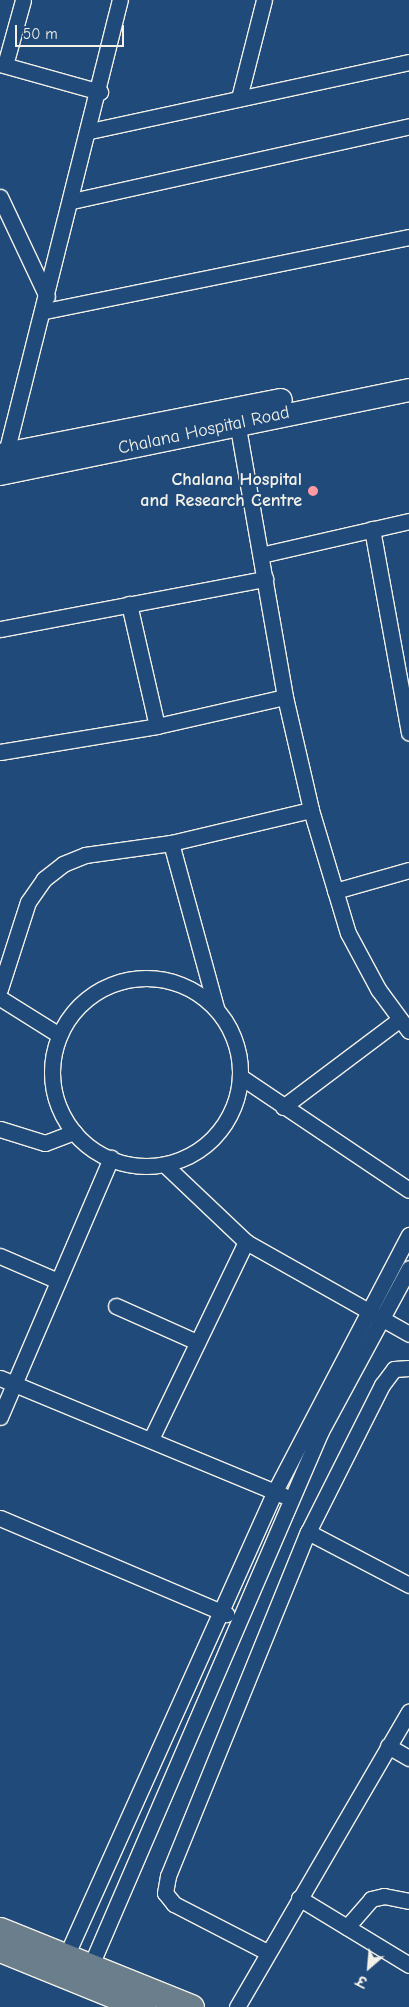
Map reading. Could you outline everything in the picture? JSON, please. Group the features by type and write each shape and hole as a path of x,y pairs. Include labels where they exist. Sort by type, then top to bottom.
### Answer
{"main road":[{"path":"0,1930 62,1964 87,1974 191,2007"},
{"path":"0,1949 62,1964"},
{"path":"87,1974 143,2007"}],"street":[{"path":"23,0 2,64 100,92"},
{"path":"2,461 46,304 100,92 120,0"},
{"path":"239,98 264,0"},
{"path":"90,131 409,62"},
{"path":"72,201 409,126"},
{"path":"0,197 46,304"},
{"path":"46,304 409,237"},
{"name":"Chalana Hospital Road","path":"236,416 409,375"},
{"name":"Chalana Hospital Road","path":"2,461 236,416 409,390"},
{"path":"236,416 285,697 311,810 348,933 405,1025 282,1107"},
{"path":"261,555 409,521"},
{"path":"372,529 409,734"},
{"path":"0,630 265,579"},
{"path":"129,604 157,726"},
{"path":"0,752 157,726 285,697"},
{"path":"0,989 28,902 44,880 63,864 85,855 171,843 311,810"},
{"path":"171,843 216,1008 238,1047 240,1077 234,1106 219,1132 197,1151 165,1165 110,1158 74,1132 59,1107 52,1078 59,1035 74,1010 96,991 136,978 179,983 216,1008"},
{"path":"335,891 409,870"},
{"path":"0,998 59,1035"},
{"path":"240,1077 282,1107 409,1190"},
{"path":"0,1129 45,1143 74,1132"},
{"path":"0,1417 110,1158"},
{"path":"165,1165 246,1242 379,1321 409,1334"},
{"path":"62,1964 218,1611 275,1491 365,1312 409,1235"},
{"path":"151,1439 246,1242"},
{"path":"0,1256 58,1281"},
{"path":"87,1974 237,1618 291,1498 379,1321 409,1268"},
{"path":"116,1306 197,1342"},
{"path":"267,1952 174,1904 165,1893 308,1532 382,1385 394,1369 409,1368"},
{"path":"0,1378 291,1498"},
{"path":"0,1518 237,1618"},
{"path":"308,1532 409,1585"},
{"path":"237,2007 267,1952 409,1710"},
{"path":"388,1746 409,1758"},
{"path":"299,1898 409,1965"},
{"path":"347,1927 371,1899 406,1901"}],"place":[{"name":"Chalana Hospital and Research Centre","path":"313,491"}]}
